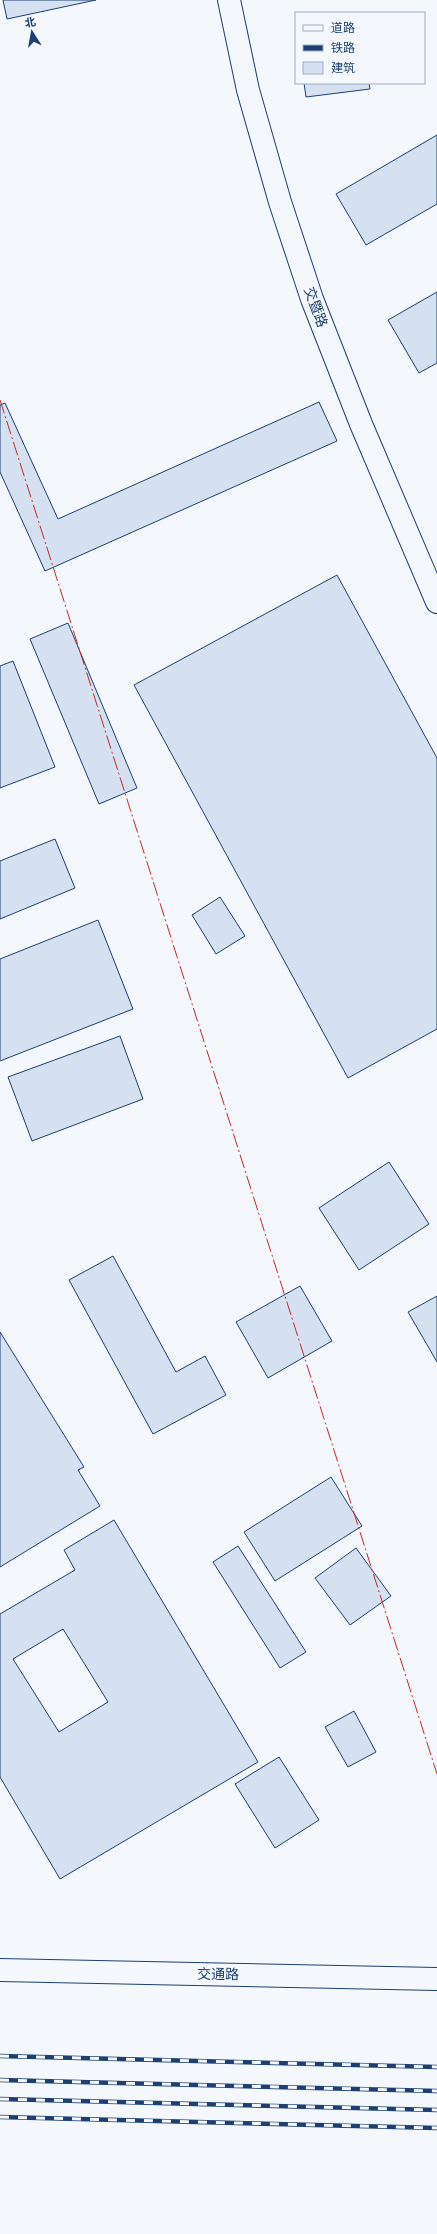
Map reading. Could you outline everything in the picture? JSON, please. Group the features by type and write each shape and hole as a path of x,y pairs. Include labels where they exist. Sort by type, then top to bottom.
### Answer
{"street":[{"name":"交暨路","path":"229,0 248,90 280,202 310,292 361,424 437,602"},
{"name":"交通路","path":"0,1970 437,1979"}],"building":[{"path":"3,0 96,0 7,19"},
{"path":"304,84 369,84 370,89 306,97"},
{"path":"437,135 437,204 366,245 336,194"},
{"path":"437,292 437,363 419,373 388,320"},
{"path":"319,402 337,441 45,571 0,472 0,405 5,403 58,519"},
{"path":"337,575 437,758 437,1029 348,1078 134,685"},
{"path":"68,623 137,788 99,804 30,639"},
{"path":"13,661 55,767 0,788 0,666"},
{"path":"55,839 75,888 0,919 0,861"},
{"path":"220,897 245,936 216,954 192,915"},
{"path":"98,920 133,1009 0,1061 0,959"},
{"path":"120,1036 143,1099 32,1141 8,1077"},
{"path":"389,1162 429,1224 359,1270 319,1208"},
{"path":"113,1256 176,1372 205,1356 226,1395 153,1434 69,1280"},
{"path":"300,1286 332,1341 268,1378 236,1322"},
{"path":"437,1296 437,1362 408,1312"},
{"path":"0,1332 84,1467 78,1470 100,1506 0,1567"},
{"path":"331,1477 362,1526 275,1581 244,1532"},
{"path":"114,1520 258,1762 60,1879 0,1777 0,1614 75,1570 64,1550","holes":["63,1629 108,1702 59,1732 13,1659"]},
{"path":"238,1546 306,1652 280,1668 213,1562"},
{"path":"356,1548 391,1596 350,1625 315,1578"},
{"path":"354,1711 376,1752 348,1767 325,1727"},
{"path":"279,1757 319,1820 275,1848 235,1784"}],"railway":[{"path":"0,2056 437,2067"},
{"path":"0,2080 437,2091"},
{"path":"0,2099 437,2110"},
{"path":"0,2117 437,2128"}],"power":[{"path":"0,400 437,1774"}]}
